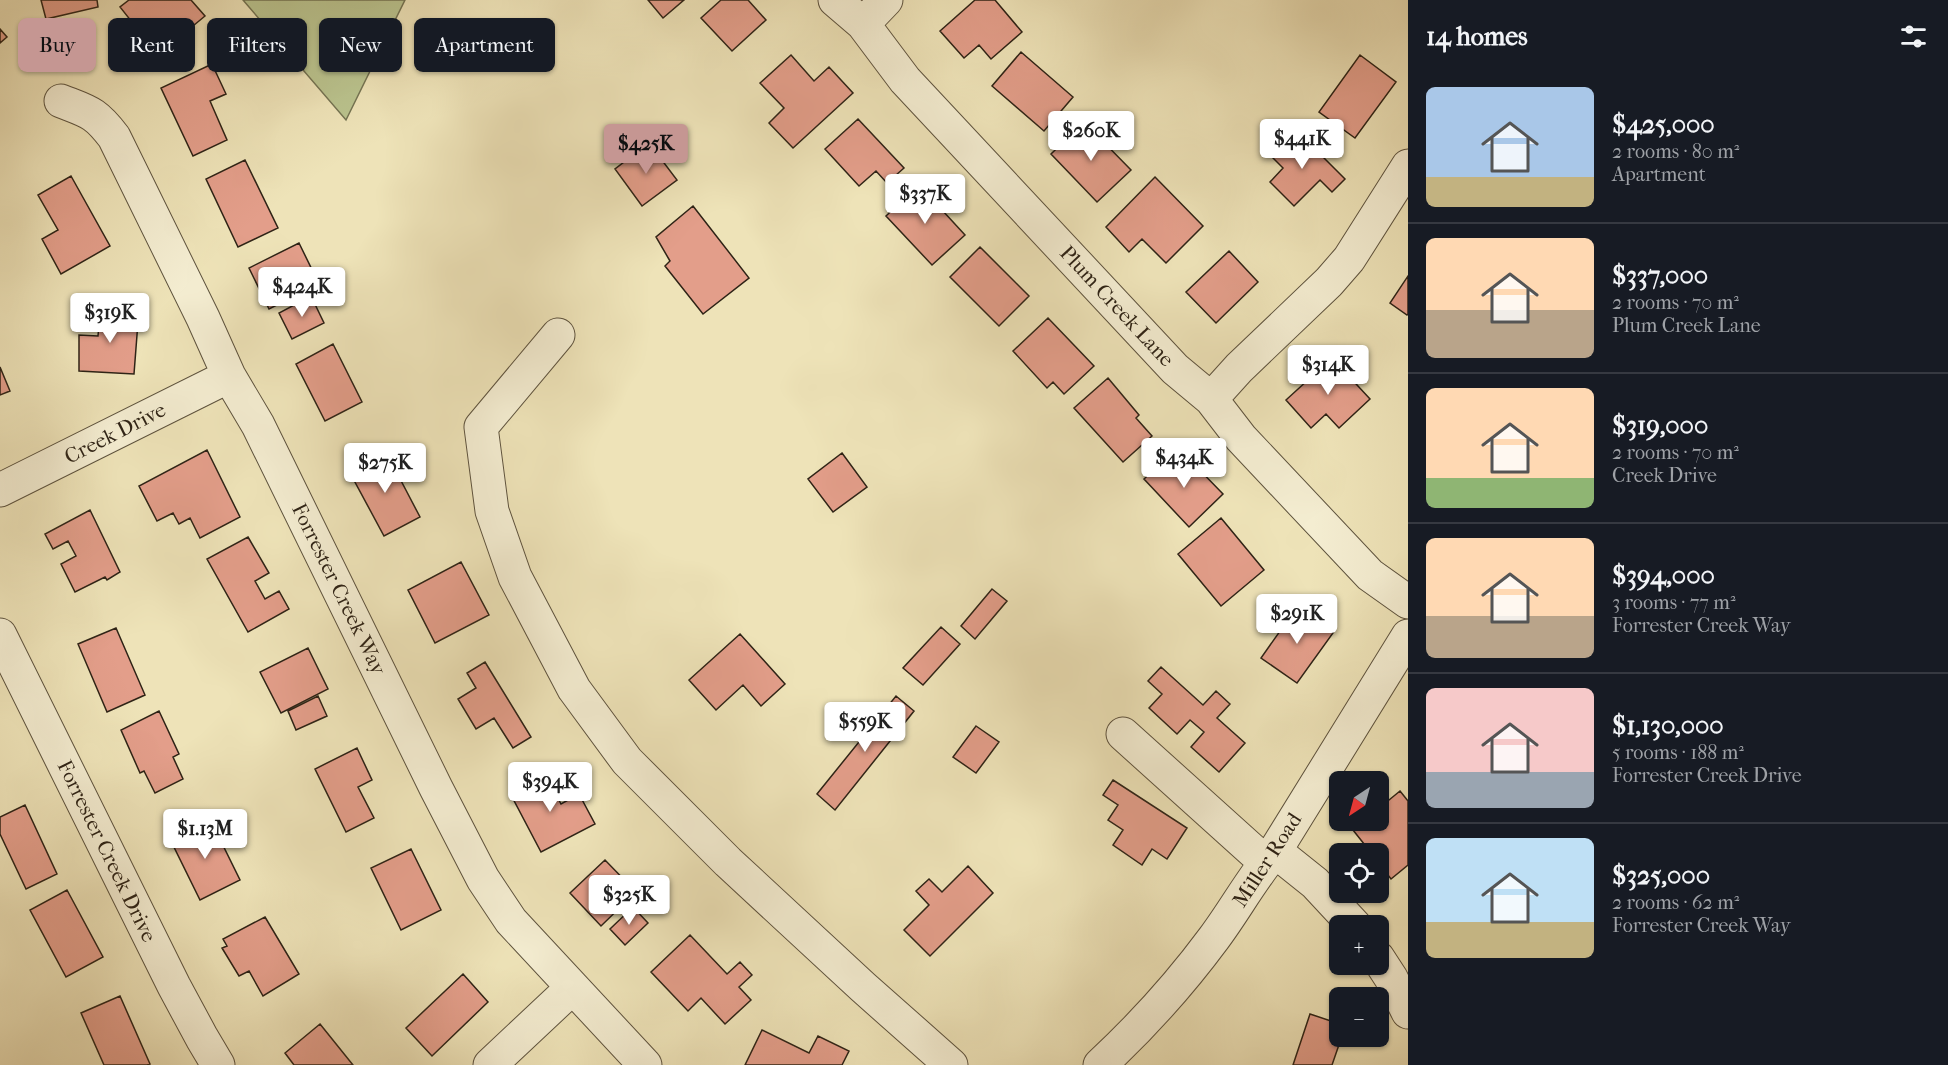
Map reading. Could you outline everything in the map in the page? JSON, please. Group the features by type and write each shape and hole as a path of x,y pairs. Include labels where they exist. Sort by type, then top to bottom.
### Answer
{"street":[{"name":"Plum Creek Lane","path":"835,0 863,24 905,80 1175,369 1211,399 1241,438 1370,575 1408,602"},
{"path":"863,24 886,0"},
{"name":"Forrester Creek Way","path":"61,101 96,116 114,137 229,376 258,425 483,879 511,921 645,1065"},
{"path":"1211,399 1239,368 1329,282 1349,259 1408,166"},
{"path":"558,335 481,427 492,511 511,566 574,689 627,761 745,878 862,987 951,1065"},
{"name":"Creek Drive","path":"0,490 229,376"},
{"name":"Forrester Creek Drive","path":"0,635 174,986 218,1065"},
{"name":"Miller Road","path":"1100,1065 1144,1023 1193,966 1230,916 1408,636"},
{"path":"1123,734 1270,856 1315,883 1345,915"},
{"path":"1389,975 1408,1012"},
{"path":"490,1065 572,988"}],"green space":[{"path":"243,0 405,0 396,18 319,18 319,72 370,72 346,120 305,72 307,72 307,18 258,18"}],"building":[{"path":"41,0 97,0 98,7 46,18"},
{"path":"129,0 191,0 205,16 195,24 195,18 129,18 120,7"},
{"path":"648,0 684,0 663,18"},
{"path":"721,0 748,0 766,20 732,51 701,18"},
{"path":"975,0 995,0 1022,32 991,59 979,45 964,58 940,31"},
{"path":"0,29 7,37 0,43"},
{"path":"1021,52 1073,97 1044,131 992,86"},
{"path":"791,55 814,81 829,67 853,93 793,148 769,123 784,108 760,83"},
{"path":"1360,55 1396,82 1355,138 1319,112"},
{"path":"207,66 207,72 216,72 226,94 210,101 227,140 193,156 161,88"},
{"path":"858,119 904,168 887,183 876,171 859,186 825,149"},
{"path":"1084,122 1131,170 1097,202 1051,154"},
{"path":"1297,131 1345,179 1332,192 1320,180 1294,206 1270,182 1283,168 1271,156"},
{"path":"649,143 677,180 642,206 615,169"},
{"path":"245,160 278,228 238,247 206,179"},
{"path":"71,176 110,246 61,274 42,239 58,230 38,195"},
{"path":"1155,177 1203,226 1166,263 1142,239 1129,252 1106,227"},
{"path":"919,185 965,235 932,265 886,216"},
{"path":"693,206 749,278 703,314 665,266 670,261 656,237"},
{"path":"299,243 319,284 269,309 249,268"},
{"path":"980,247 1029,296 999,326 950,277"},
{"path":"1229,251 1258,282 1216,323 1186,292"},
{"path":"1408,276 1408,314 1407,315 1390,303"},
{"path":"311,296 324,323 292,339 279,313"},
{"path":"101,302 120,304 118,321 138,322 134,374 79,371 79,335 98,336"},
{"path":"1048,318 1094,366 1064,394 1053,382 1047,388 1013,351"},
{"path":"333,344 362,402 325,421 296,364"},
{"path":"1332,358 1370,399 1339,428 1326,414 1311,428 1286,400"},
{"path":"0,367 10,391 0,395"},
{"path":"1108,378 1139,415 1136,418 1152,436 1123,462 1074,408"},
{"path":"207,450 240,517 200,538 190,518 179,524 173,513 157,521 139,486"},
{"path":"386,452 420,517 384,536 349,471"},
{"path":"842,453 867,487 833,512 808,479"},
{"path":"1167,458 1178,469 1189,459 1223,494 1189,527 1144,479"},
{"path":"90,510 120,572 107,580 105,577 75,592 61,564 76,556 68,541 53,549 45,534"},
{"path":"1221,518 1264,570 1221,606 1178,554"},
{"path":"248,537 269,573 255,581 265,599 279,591 289,609 248,632 207,559"},
{"path":"461,562 489,615 435,643 408,590"},
{"path":"992,589 1007,601 975,639 961,626"},
{"path":"1297,607 1333,633 1297,683 1261,658"},
{"path":"941,627 960,644 923,685 903,668"},
{"path":"116,628 145,695 107,712 78,644"},
{"path":"740,634 785,684 761,706 743,685 716,710 689,680"},
{"path":"308,648 328,689 281,713 260,672"},
{"path":"485,662 531,737 513,748 494,718 476,729 458,699 476,688 467,673"},
{"path":"1161,667 1203,705 1216,691 1230,704 1217,718 1245,743 1219,772 1191,747 1204,732 1190,720 1177,734 1149,708 1162,694 1148,681"},
{"path":"318,696 327,716 296,730 288,711"},
{"path":"896,696 914,711 835,810 817,794"},
{"path":"159,711 179,754 173,757 183,779 155,793 144,771 140,773 121,730"},
{"path":"976,726 999,742 976,773 953,757"},
{"path":"357,748 372,780 358,787 374,818 346,832 315,769"},
{"path":"545,774 561,804 579,794 595,824 541,852 510,793"},
{"path":"1113,780 1187,828 1167,859 1152,849 1142,865 1113,845 1123,830 1108,820 1118,805 1103,795"},
{"path":"1400,791 1408,801 1408,865 1391,879 1389,876 1389,843 1363,843 1354,831 1389,831 1389,800"},
{"path":"25,805 57,874 26,889 0,834 0,817"},
{"path":"210,819 240,880 200,900 170,839"},
{"path":"411,849 441,910 401,930 371,868"},
{"path":"605,860 636,892 601,926 570,893"},
{"path":"968,866 993,893 930,956 904,930 929,905 916,891 929,879 942,892"},
{"path":"67,890 103,957 66,977 30,910"},
{"path":"633,907 648,923 625,945 610,929"},
{"path":"265,917 299,974 263,996 249,971 239,976 222,948 227,946 223,939"},
{"path":"690,935 727,974 740,962 752,975 739,987 751,1000 725,1024 701,998 688,1011 651,972"},
{"path":"463,974 488,1002 432,1056 406,1028"},
{"path":"120,996 150,1064 104,1065 81,1013"},
{"path":"1310,1014 1329,1020 1329,1047 1338,1047 1332,1065 1293,1065"},
{"path":"320,1024 353,1065 294,1065 285,1053"},
{"path":"762,1030 809,1053 818,1036 849,1051 842,1065 745,1065"}]}
